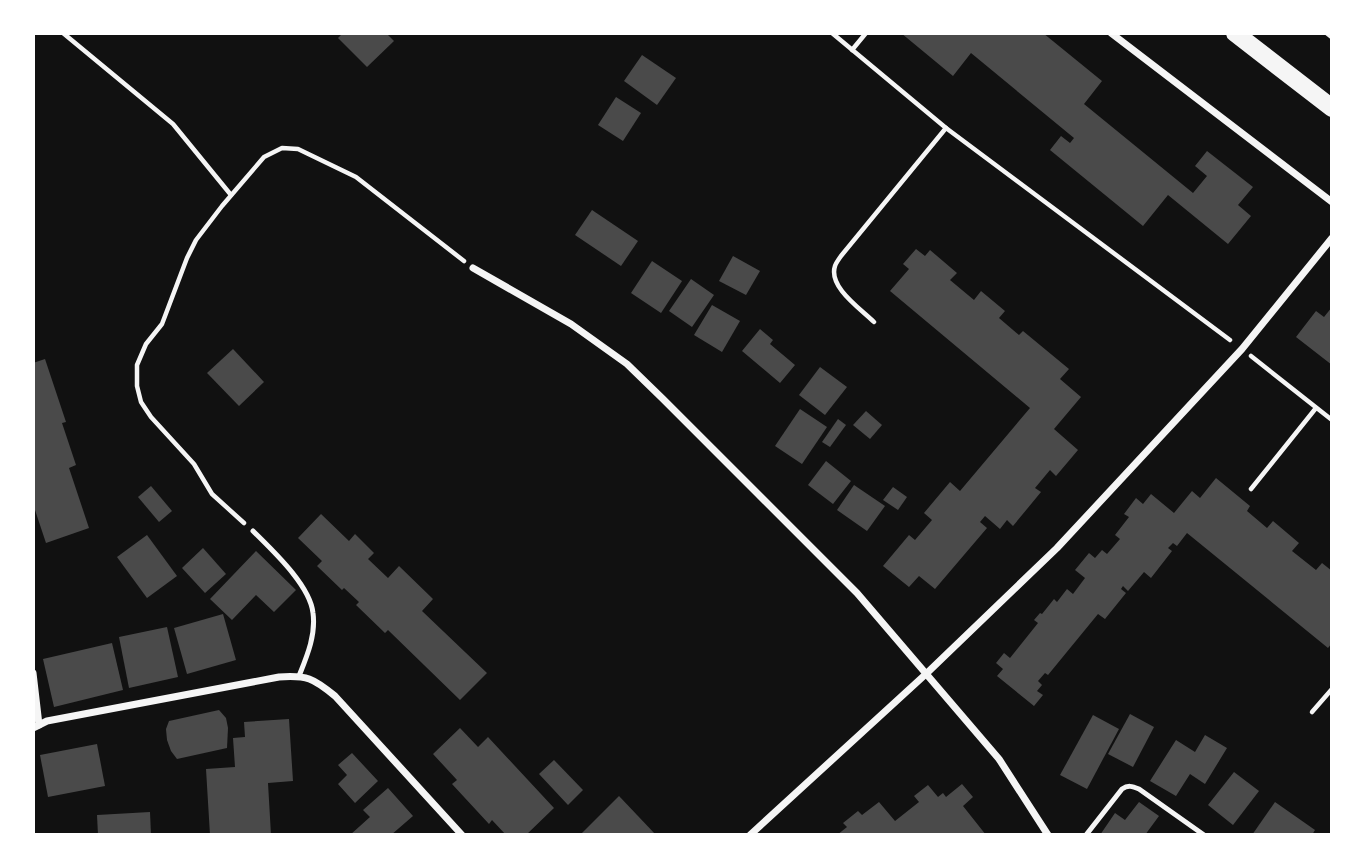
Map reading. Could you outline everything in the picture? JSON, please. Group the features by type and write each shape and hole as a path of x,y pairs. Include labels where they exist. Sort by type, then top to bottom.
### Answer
{"main road":[{"path":"1235,33 1332,108"}],"street":[{"path":"1111,33 1332,202"},
{"path":"750,835 927,673 1057,548 1242,349 1332,238"},
{"path":"472,268 571,324 627,365 857,593 999,760 1048,835"},
{"path":"33,673 36,726 47,721 279,677 299,676 311,679 335,696 462,835"}],"lane":[{"path":"1327,33 1332,37"},
{"path":"253,531 282,559 306,593 313,611 309,652 299,676"},
{"path":"1086,835 1125,786 1139,789 1205,835"}],"path":[{"path":"63,33 173,124 231,195"},
{"path":"832,33 946,128 1242,349 1332,420"},
{"path":"852,50 866,33"},
{"path":"874,321 840,290 834,273 835,266 946,128"},
{"path":"253,531 212,494 194,464 151,417 141,402 137,386 136,365 146,344 163,324 191,249 231,195 264,157 282,148 298,149 356,177 472,268"},
{"path":"1251,489 1316,408"},
{"path":"1312,712 1332,688"}],"building":[{"path":"343,33 386,33 394,41 367,67 338,38"},
{"path":"901,33 1043,33 1102,81 1084,104 1193,193 1207,176 1195,166 1207,151 1253,187 1238,205 1251,216 1228,244 1168,195 1143,226 1050,150 1061,136 1070,143 1074,138 971,53 953,76"},
{"path":"642,55 676,78 657,105 624,81"},
{"path":"616,97 641,113 623,141 598,125"},
{"path":"592,210 638,241 621,266 575,235"},
{"path":"916,249 925,256 930,250 957,273 950,280 974,300 981,291 1005,311 999,318 1019,335 1023,331 1069,369 1060,379 1081,397 1054,429 1078,450 1056,476 1050,470 1035,488 1041,492 1013,526 1007,520 1000,529 985,516 980,522 987,528 935,589 919,576 909,587 883,566 909,535 915,540 932,520 924,513 950,482 960,491 1030,408 890,291 909,269 903,264"},
{"path":"733,256 760,271 746,295 719,281"},
{"path":"652,261 682,281 661,313 631,293"},
{"path":"691,279 714,295 692,327 669,311"},
{"path":"712,305 740,321 722,352 694,335"},
{"path":"1332,307 1332,365 1296,337 1316,311 1324,317"},
{"path":"760,329 773,340 770,344 795,365 780,383 742,351"},
{"path":"233,349 264,382 239,406 207,373"},
{"path":"45,359 66,422 62,423 76,465 69,468 89,528 46,543 33,504 33,363"},
{"path":"820,367 847,387 825,415 799,395"},
{"path":"800,409 827,427 802,464 775,446"},
{"path":"866,411 882,425 870,439 853,425"},
{"path":"838,419 846,425 830,447 822,442"},
{"path":"826,461 851,481 833,504 808,485"},
{"path":"1216,478 1250,506 1247,511 1267,528 1273,521 1299,543 1292,551 1316,570 1322,563 1332,571 1332,643 1328,648 1187,533 1177,546 1173,543 1168,548 1172,551 1151,578 1144,572 1128,591 1123,586 1121,589 1126,593 1105,619 1098,614 1048,675 1045,673 1038,681 1042,685 1037,691 1043,695 1034,706 997,676 1003,669 996,663 1004,653 1010,658 1038,623 1034,620 1040,613 1042,614 1054,599 1057,602 1067,589 1073,594 1085,578 1075,570 1089,553 1095,558 1102,550 1107,554 1120,539 1115,535 1129,517 1124,514 1136,498 1143,504 1151,494 1174,513 1192,491 1200,498"},
{"path":"854,485 885,506 867,531 837,510"},
{"path":"151,486 172,511 159,522 138,497"},
{"path":"893,487 907,497 898,510 883,500"},
{"path":"321,514 349,541 355,534 374,553 368,559 388,578 399,566 433,599 422,611 487,673 460,700 388,630 385,633 356,605 359,602 317,566 322,561 298,538"},
{"path":"147,535 177,576 147,598 117,557"},
{"path":"203,548 226,574 205,593 182,568"},
{"path":"256,551 296,590 274,612 256,595 232,620 210,599"},
{"path":"223,614 236,660 187,674 174,628"},
{"path":"167,627 178,677 129,688 119,637"},
{"path":"112,643 123,690 54,707 43,659"},
{"path":"219,710 226,718 227,748 177,759 167,740 166,729 169,721"},
{"path":"1130,714 1154,727 1133,767 1108,754"},
{"path":"1093,715 1119,729 1087,789 1060,775"},
{"path":"289,719 293,781 268,783 271,835 210,835 206,769 235,767 233,738 245,737 244,722"},
{"path":"460,728 478,747 488,737 554,808 526,835 506,835 492,820 489,824 452,784 457,780 433,754"},
{"path":"1205,735 1227,748 1205,784 1190,774 1176,796 1150,781 1176,740 1195,752"},
{"path":"97,744 105,786 48,797 40,755"},
{"path":"352,753 378,781 355,803 338,784 347,775 338,765"},
{"path":"554,760 583,790 568,805 539,774"},
{"path":"1234,772 1259,791 1233,825 1208,805"},
{"path":"962,784 973,797 963,806 986,835 837,835 847,827 843,823 858,811 862,815 879,802 895,821 919,802 914,796 928,785 938,797 943,793 946,797"},
{"path":"388,788 413,816 391,835 350,835 370,817 363,810"},
{"path":"619,796 656,835 580,835"},
{"path":"1139,802 1159,816 1145,835 1100,835 1115,813 1125,820"},
{"path":"1275,802 1315,830 1312,835 1252,835"},
{"path":"150,812 151,835 98,835 97,815"}]}
